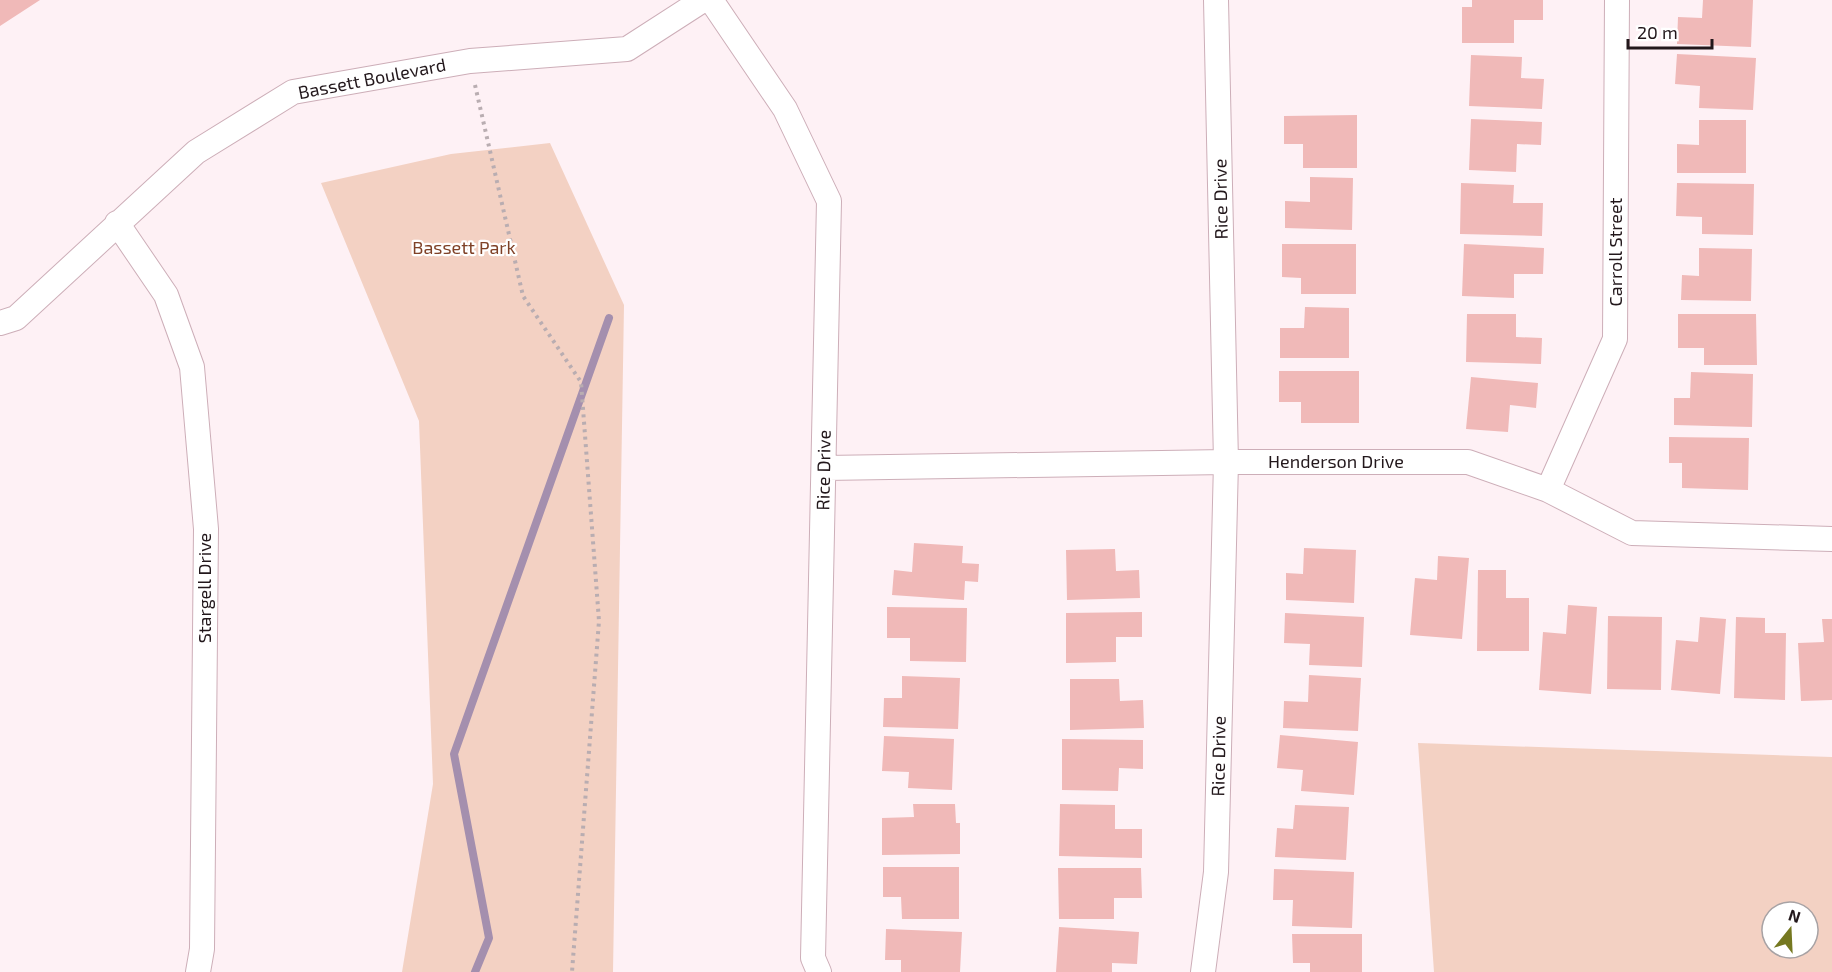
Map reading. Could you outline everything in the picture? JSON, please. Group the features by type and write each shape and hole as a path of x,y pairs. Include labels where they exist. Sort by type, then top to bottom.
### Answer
{"street":[{"name":"Bassett Boulevard","path":"0,323 16,318 195,152 293,92 470,61 627,49 703,0"},
{"name":"Rice Drive","path":"711,0 785,109 829,201 813,958 819,972"},
{"name":"Rice Drive","path":"1203,972 1216,872 1226,462 1216,0"},
{"name":"Carroll Street","path":"1548,490 1615,339 1617,0"},
{"name":"Stargell Drive","path":"117,224 166,295 192,366 206,528 202,949 198,972"},
{"name":"Henderson Drive","path":"825,468 1226,462 1468,462 1548,490 1632,533 1832,538"}],"path":[{"path":"470,61 523,296 581,382 599,621 572,972"}],"green space":[{"name":"Bassett Park","path":"550,143 624,305 613,972 402,972 433,784 419,421 321,183 451,154"},
{"path":"1418,743 1832,757 1832,972 1434,972"}],"building":[{"path":"0,0 40,0 0,26"},
{"path":"1472,0 1543,0 1543,20 1514,20 1514,43 1462,43 1462,7 1472,7"},
{"path":"1703,0 1753,0 1751,47 1677,44 1678,17 1702,18"},
{"path":"1677,54 1756,58 1753,110 1699,108 1700,86 1675,84"},
{"path":"1471,55 1522,57 1521,78 1544,79 1542,109 1469,106"},
{"path":"1357,115 1357,168 1303,168 1303,144 1284,144 1284,116"},
{"path":"1471,119 1542,122 1541,145 1517,144 1516,172 1469,170"},
{"path":"1699,120 1746,120 1746,173 1677,173 1677,144 1699,145"},
{"path":"1310,177 1353,178 1352,230 1285,228 1285,201 1310,202"},
{"path":"1461,183 1514,185 1513,203 1543,203 1542,236 1460,234"},
{"path":"1677,183 1754,184 1753,235 1702,234 1702,217 1676,216"},
{"path":"1282,244 1356,244 1356,294 1301,294 1301,278 1282,277"},
{"path":"1464,244 1544,248 1543,274 1514,274 1514,298 1462,296"},
{"path":"1699,248 1752,249 1751,301 1681,300 1682,275 1699,276"},
{"path":"1305,307 1349,308 1349,358 1280,358 1280,328 1304,328"},
{"path":"1467,314 1516,314 1516,337 1542,338 1541,364 1466,362"},
{"path":"1678,314 1756,314 1757,365 1704,365 1704,348 1678,348"},
{"path":"1279,371 1359,371 1359,423 1301,423 1301,402 1279,402"},
{"path":"1691,372 1753,374 1752,427 1674,425 1674,398 1690,398"},
{"path":"1471,377 1538,383 1536,408 1510,405 1508,432 1466,429"},
{"path":"1669,437 1749,438 1748,490 1682,488 1682,463 1669,463"},
{"path":"914,543 963,546 962,563 979,564 978,582 965,581 964,600 892,595 894,570 912,572"},
{"path":"1304,548 1356,550 1354,603 1286,600 1286,573 1303,574"},
{"path":"1115,549 1116,571 1139,570 1140,598 1067,600 1066,550"},
{"path":"1438,556 1469,558 1462,639 1410,635 1415,578 1437,580"},
{"path":"1478,570 1506,570 1506,598 1529,598 1529,651 1477,651"},
{"path":"1568,605 1597,607 1591,694 1539,690 1543,632 1566,634"},
{"path":"887,607 967,608 966,662 910,661 910,638 887,638"},
{"path":"1142,612 1142,637 1116,637 1116,662 1066,663 1066,613"},
{"path":"1285,613 1364,617 1362,667 1309,665 1310,644 1284,643"},
{"path":"1608,616 1662,617 1661,690 1607,689"},
{"path":"1700,617 1726,619 1720,694 1671,690 1676,640 1698,642"},
{"path":"1736,617 1765,618 1765,633 1786,633 1785,700 1734,698"},
{"path":"1822,619 1832,619 1832,700 1801,701 1798,643 1824,642"},
{"path":"1309,675 1361,678 1358,731 1283,728 1284,701 1308,702"},
{"path":"902,676 960,678 958,729 883,727 884,698 902,698"},
{"path":"1070,679 1119,679 1120,701 1143,700 1144,728 1070,730"},
{"path":"1280,735 1358,742 1354,795 1301,791 1303,770 1277,768"},
{"path":"884,736 954,739 952,790 908,788 909,772 882,771"},
{"path":"1062,739 1143,740 1143,769 1119,768 1118,791 1062,790"},
{"path":"913,804 955,804 956,823 960,823 960,854 882,855 882,818 914,817"},
{"path":"1060,804 1115,805 1115,829 1142,829 1142,858 1059,856"},
{"path":"1295,805 1349,807 1346,860 1275,857 1277,828 1293,829"},
{"path":"883,867 959,867 959,919 902,919 901,897 883,897"},
{"path":"1058,868 1141,868 1142,898 1114,898 1114,919 1059,919"},
{"path":"1274,869 1354,872 1352,928 1292,926 1293,900 1273,900"},
{"path":"1059,927 1139,932 1137,964 1112,963 1112,972 1056,972"},
{"path":"886,929 962,932 960,972 901,972 901,960 885,960"},
{"path":"1292,934 1362,934 1362,972 1310,972 1310,963 1293,963"}],"waterway":[{"path":"475,972 489,938 454,754 609,318"}]}
